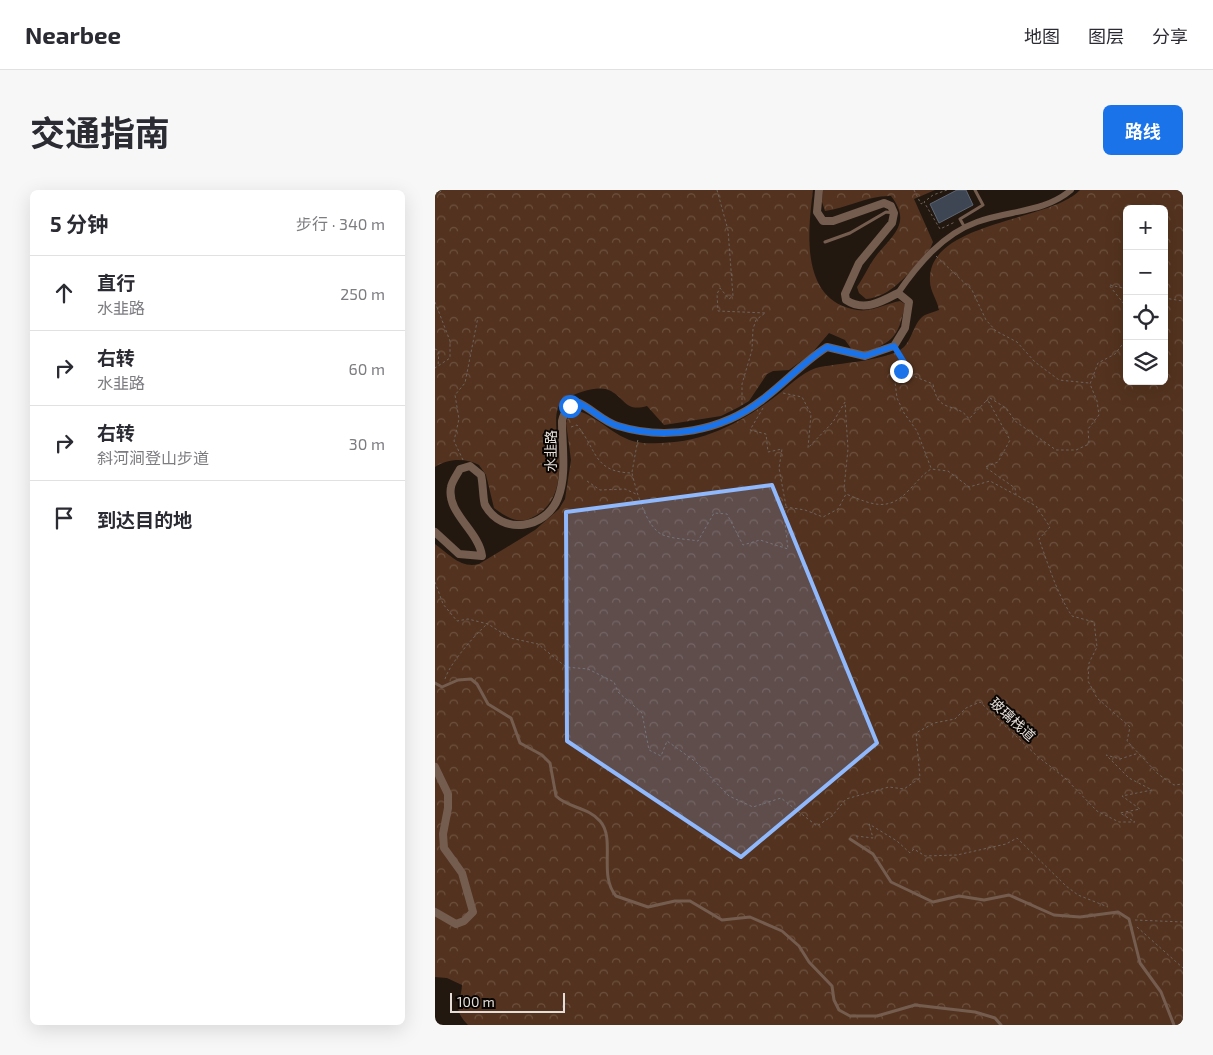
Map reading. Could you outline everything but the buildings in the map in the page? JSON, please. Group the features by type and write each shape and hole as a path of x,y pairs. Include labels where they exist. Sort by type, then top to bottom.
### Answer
{"street":[{"path":"819,190 817,212 823,222 833,221 884,203 891,206 894,213 892,222 859,263 845,294 846,300 862,306 877,304 898,293 919,263 949,237 965,228 977,222 1041,207 1059,200 1071,190"},
{"path":"894,346 905,328 909,312 909,302 898,293"},
{"name":"水韭路","path":"466,467 470,466 481,475 484,504 493,515 510,525 522,527 533,524 553,508 558,497 563,476 563,414 570,406 579,403 616,426 639,430 682,433 707,427 742,412 762,400 809,358 827,347 865,356 894,346"},
{"path":"435,532 459,554 483,556 481,545 451,502 451,486 460,469 466,467"},
{"path":"435,767 448,794 448,808 443,834 444,848 463,873 473,912 464,921 455,924 435,912"}],"lane":[{"path":"965,228 960,220 983,205 975,190"},
{"path":"825,242 850,233 886,212 894,213"},
{"path":"435,683 442,687 458,680 471,679 477,684 488,704 511,718 520,743 542,755 550,763 555,796 589,811 601,821 605,834 608,883 616,896 649,907 675,901 690,901 722,920 750,917 782,932 799,946 809,962 832,986 834,1000 839,1010 850,1016 877,1016 915,1005 975,1012 995,1018 1001,1025"},
{"path":"850,839 873,854 891,882 933,902 959,896 984,900 1009,895 1053,915 1080,916 1118,912 1129,919 1140,963 1161,992 1174,1025"}],"path":[{"path":"435,191 439,193 443,190"},
{"path":"717,190 728,230 728,260 733,290 733,296 729,299 721,288 717,294 718,311 766,313 756,320 753,329 752,350 742,384 742,412"},
{"path":"914,190 921,204 933,195 947,190"},
{"path":"925,202 940,229 960,220"},
{"path":"931,252 972,290 986,320 996,331 1017,342 1035,362 1059,380 1090,384"},
{"path":"901,371 933,384 935,394 941,404 965,413 969,419 990,398 1006,408 1015,421 1056,450 1076,450 1089,444 1088,429 1099,415 1097,401 1090,384 1097,363 1115,354 1125,341 1124,304 1109,285 1123,288"},
{"path":"1168,299 1183,302"},
{"path":"435,302 450,341 450,358 435,368"},
{"path":"466,467 454,441 459,419 455,395 465,383 478,317"},
{"path":"894,346 905,364 895,382 897,398 904,413 917,431 931,469"},
{"path":"435,349 439,351 438,366"},
{"path":"770,393 802,396 811,414 808,448 833,422 845,402 848,450 844,488 846,494 838,509 823,517 805,510 786,507"},
{"path":"639,430 631,473 637,494 651,524 662,534 698,541 714,514 719,513 727,514 743,544 760,540 788,549 784,514 786,507 779,468 782,449 768,452 766,434 750,430 764,411 762,400"},
{"path":"986,401 989,402 1010,440 998,462 985,467 1015,488 1016,495"},
{"path":"562,428 577,426 602,466 621,474 631,473"},
{"path":"846,494 872,505 891,504 908,492 921,476 931,469 948,472 969,487 990,481 1037,506 1050,527 1039,539 1049,568 1067,607 1072,616 1094,622 1097,647 1089,663 1088,681 1097,698 1130,727 1127,741 1158,774 1173,785 1183,784"},
{"path":"587,481 600,490 625,488 637,494"},
{"path":"435,582 443,604 457,621 468,619 488,624"},
{"path":"442,687 447,673 470,640 488,624"},
{"name":"玻璃栈道","path":"488,624 510,638 538,644 566,667 588,669 614,682 618,692 642,713 649,750 661,756 667,741 696,762 729,796 753,807 781,798 817,826 832,816 846,799 889,787 904,789 920,778 916,733 934,723 955,718 966,708 980,702 1037,756 1065,778 1097,811 1119,822 1135,822 1120,813 1140,809 1122,796 1153,790 1129,778 1106,755 1120,760 1139,753"},
{"path":"854,836 873,838 869,824 897,841 910,853 914,849 925,856 957,855 1005,844 1017,838 1072,890 1118,912"},
{"path":"1129,919 1183,922"},
{"path":"1129,919 1183,968"}],"highlighted area":[{"path":"772,485 877,743 741,857 567,741 566,512"}],"green space":[{"path":"435,190 813,190 809,242 815,277 823,291 835,302 859,310 871,309 900,301 905,304 900,325 892,338 887,342 861,356 855,354 845,340 829,333 812,353 789,370 773,371 767,374 749,401 721,416 664,425 647,406 630,406 616,394 606,389 587,390 569,397 558,408 556,421 559,472 556,489 549,504 535,516 524,520 514,520 494,508 486,475 479,465 457,460 435,467"},
{"path":"823,190 935,190 914,199 933,242 930,249 893,288 876,297 866,299 859,293 857,287 873,260 898,228 900,214 897,205 891,196 883,196 825,211 822,202"},
{"path":"1080,190 1183,190 1183,1025 468,1025 458,1009 462,985 447,978 435,977 435,544 461,563 479,564 535,530 559,509 565,499 571,460 566,423 568,417 575,410 592,417 616,433 633,441 662,443 697,438 714,433 745,417 810,370 862,361 897,352 907,343 921,318 939,310 930,281 934,261 948,246 968,234 1065,201"}],"route":[{"path":"570,406 579,403 589,407 616,426 660,433 682,433 707,427 737,415 762,400 809,358 827,347 865,356 894,346 905,364 901,371"}]}
